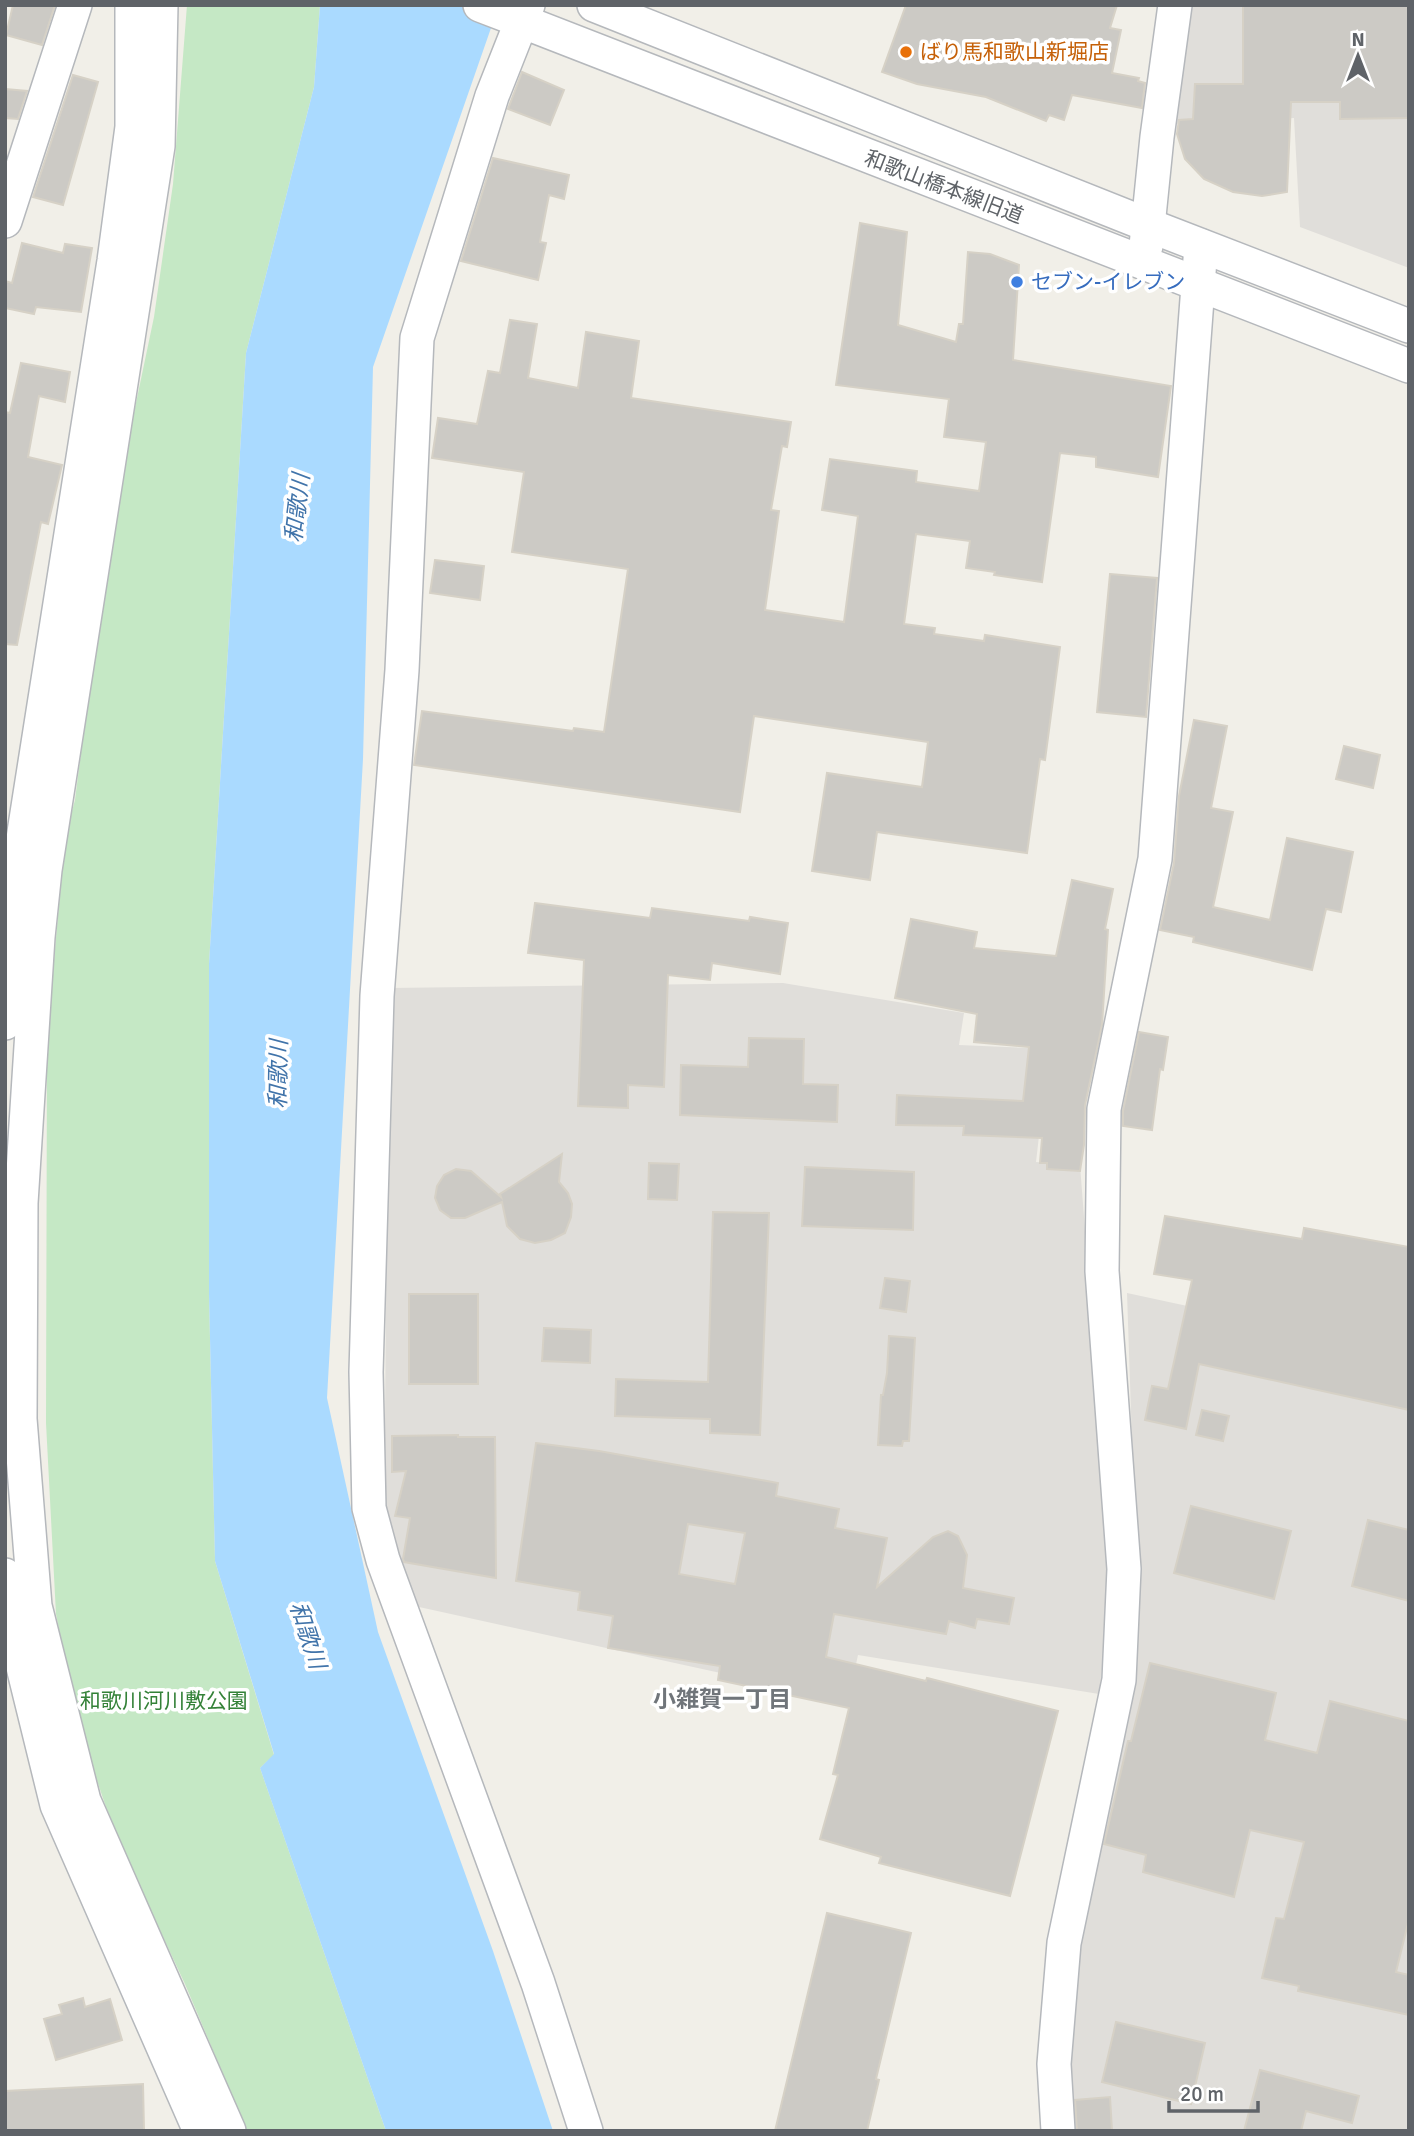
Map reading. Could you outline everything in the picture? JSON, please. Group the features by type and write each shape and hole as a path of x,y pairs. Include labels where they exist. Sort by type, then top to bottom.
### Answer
{"street":[{"path":"5,221 75,5"},
{"path":"132,5 132,127 114,261 19,864 22,1203 20,1406 35,1606 84,1801 229,2131"},
{"path":"5,1023 18,934 45,870 158,146 162,5"},
{"name":"和歌山橋本線旧道","path":"594,5 1409,326"},
{"path":"1145,264 1175,5"},
{"path":"509,12 492,96 416,338 402,670 377,996 366,1372 369,1508 383,1560 538,1983 586,2131"},
{"name":"和歌山橋本線旧道","path":"509,12 1409,366"},
{"path":"1058,2131 1054,2064 1064,1943 1119,1679 1125,1569 1101,1271 1104,1109 1155,859 1201,246"},
{"path":"5,1575 8,1606 57,1805 200,2131"}],"shaded area":[{"path":"1185,5 1409,5 1409,268 1300,227 1294,118 1174,124"},
{"path":"783,983 964,1013 959,1045 1049,1049 1036,1162 1080,1165 1110,1555 1099,1694 858,1655 848,1701 410,1605 384,1525 389,988"},
{"path":"1127,1293 1409,1354 1409,2131 1073,2131 1067,2045 1069,1992 1083,1937 1136,1640"}],"green space":[{"name":"和歌川河川敷公園","path":"187,5 320,5 314,87 246,353 209,964 209,1294 215,1561 274,1755 260,1768 386,2131 247,2131 106,1807 77,1722 56,1614 46,1423 47,1039 65,837 75,800 92,665 128,441 154,317 173,184"}],"water":[{"name":"和歌川","path":"320,5 499,5 373,367 363,759 327,1398 378,1632 493,1951 553,2131 386,2131 260,1768 274,1754 215,1561 209,1294 209,964 246,353 314,87"}],"building":[{"path":"13,5 55,5 42,45 6,35"},
{"path":"906,5 1117,5 1110,28 1121,30 1112,73 1139,78 1138,81 1145,83 1142,108 1072,95 1064,120 1049,115 1046,121 986,97 917,84 882,72"},
{"path":"1409,5 1409,118 1340,119 1340,102 1291,102 1287,192 1262,196 1233,192 1204,179 1185,159 1177,134 1179,120 1193,119 1195,84 1243,84 1243,6"},
{"path":"522,72 564,90 550,125 508,109"},
{"path":"73,75 98,82 63,205 33,197"},
{"path":"5,89 27,91 18,119 5,118"},
{"path":"493,158 569,175 564,199 549,195 540,242 546,243 538,280 461,261"},
{"path":"860,223 907,232 898,325 956,342 959,324 963,324 968,252 990,254 1019,265 1013,360 1171,386 1158,477 1096,467 1096,457 1060,453 1042,582 966,568 970,541 916,534 904,624 935,628 934,634 984,641 985,635 1060,647 1045,760 1040,759 1027,853 877,832 870,880 812,871 827,773 922,787 928,742 754,716 740,812 414,765 422,711 573,731 574,728 604,732 628,569 512,552 524,472 432,458 438,418 477,424 488,371 500,373 510,320 537,324 528,378 578,388 586,332 639,341 631,398 791,422 787,447 782,446 771,510 779,511 765,610 844,622 858,516 822,510 830,459 917,471 916,482 979,491 986,442 944,437 949,399 836,385"},
{"path":"22,243 63,253 65,244 92,248 81,312 36,307 34,314 5,308 5,281 12,283"},
{"path":"21,363 70,372 65,402 39,396 28,457 62,465 48,524 41,522 17,645 5,644 5,412 10,413"},
{"path":"435,560 484,566 480,600 430,593"},
{"path":"1110,574 1157,578 1146,717 1097,712"},
{"path":"1194,720 1227,726 1211,808 1233,812 1213,907 1270,920 1287,838 1353,852 1341,912 1326,909 1312,970 1193,942 1194,937 1160,930 1174,863 1179,796"},
{"path":"1344,746 1380,755 1373,788 1336,779"},
{"path":"1072,880 1113,889 1105,929 1108,930 1102,1025 1085,1105 1080,1171 1047,1169 1047,1163 1040,1163 1042,1138 963,1135 964,1126 896,1125 897,1095 1023,1101 1029,1047 974,1042 977,1014 895,998 911,919 977,932 974,948 1056,956"},
{"path":"535,903 650,918 652,908 749,921 750,917 788,923 780,974 712,963 710,980 668,975 664,1087 628,1085 628,1108 578,1106 584,960 528,953"},
{"path":"1139,1032 1168,1037 1163,1070 1160,1069 1152,1130 1123,1126 1123,1111"},
{"path":"749,1038 804,1039 803,1084 838,1085 837,1122 680,1115 681,1065 748,1067"},
{"path":"562,1154 559,1182 568,1193 572,1204 571,1217 565,1233 551,1240 535,1243 520,1239 507,1226 502,1202 465,1218 451,1218 440,1210 435,1198 437,1186 444,1175 456,1169 471,1171 501,1197 500,1194"},
{"path":"649,1163 679,1164 677,1200 648,1199"},
{"path":"805,1167 914,1172 913,1230 802,1226"},
{"path":"713,1212 769,1213 760,1435 710,1433 710,1419 615,1416 616,1379 708,1382"},
{"path":"1165,1216 1302,1239 1304,1228 1409,1247 1409,1410 1199,1364 1186,1429 1145,1420 1152,1386 1168,1389 1192,1280 1154,1274"},
{"path":"885,1278 910,1281 906,1312 880,1308"},
{"path":"409,1294 478,1294 478,1384 409,1384"},
{"path":"544,1328 591,1330 590,1363 542,1361"},
{"path":"889,1336 915,1338 909,1441 903,1441 902,1446 878,1445"},
{"path":"1202,1410 1229,1416 1223,1441 1196,1435"},
{"path":"392,1436 495,1437 496,1578 404,1562 403,1559 410,1518 395,1516 406,1471 392,1472"},
{"path":"536,1443 599,1451 778,1483 776,1496 839,1509 835,1528 887,1538 877,1587 933,1537 948,1531 958,1536 967,1555 963,1588 1014,1598 1009,1624 977,1619 975,1628 949,1621 946,1634 834,1614 826,1657 926,1681 927,1678 1058,1711 1010,1896 879,1863 881,1857 820,1839 838,1775 833,1774 849,1708 718,1680 720,1666 608,1648 613,1616 578,1610 580,1592 516,1581","holes":["688,1524 745,1533 735,1584 679,1574"]},
{"path":"1191,1506 1291,1531 1274,1599 1174,1573"},
{"path":"1368,1520 1409,1530 1409,1601 1352,1586"},
{"path":"1150,1663 1276,1693 1265,1740 1317,1753 1330,1701 1409,1721 1409,1919 1396,1972 1409,1975 1409,2015 1298,1991 1299,1986 1262,1978 1276,1918 1284,1919 1304,1842 1250,1830 1234,1897 1143,1872 1146,1855 1104,1844 1128,1741 1131,1741"},
{"path":"827,1913 911,1933 876,2079 879,2080 867,2131 775,2131"},
{"path":"83,1998 85,2007 110,1999 122,2040 56,2060 44,2019 62,2014 59,2005"},
{"path":"1116,2022 1205,2043 1191,2104 1102,2082"},
{"path":"1260,2070 1359,2096 1352,2123 1306,2111 1301,2131 1244,2131"},
{"path":"143,2084 144,2131 5,2131 5,2091"},
{"path":"1110,2097 1112,2131 1077,2131 1075,2100"}],"place":[{"name":"ばり馬和歌山新堀店","path":"906,52"},
{"name":"セブン-イレブン","path":"1017,282"}],"district":[{"name":"小雑賀一丁目","path":"722,1699"}]}
